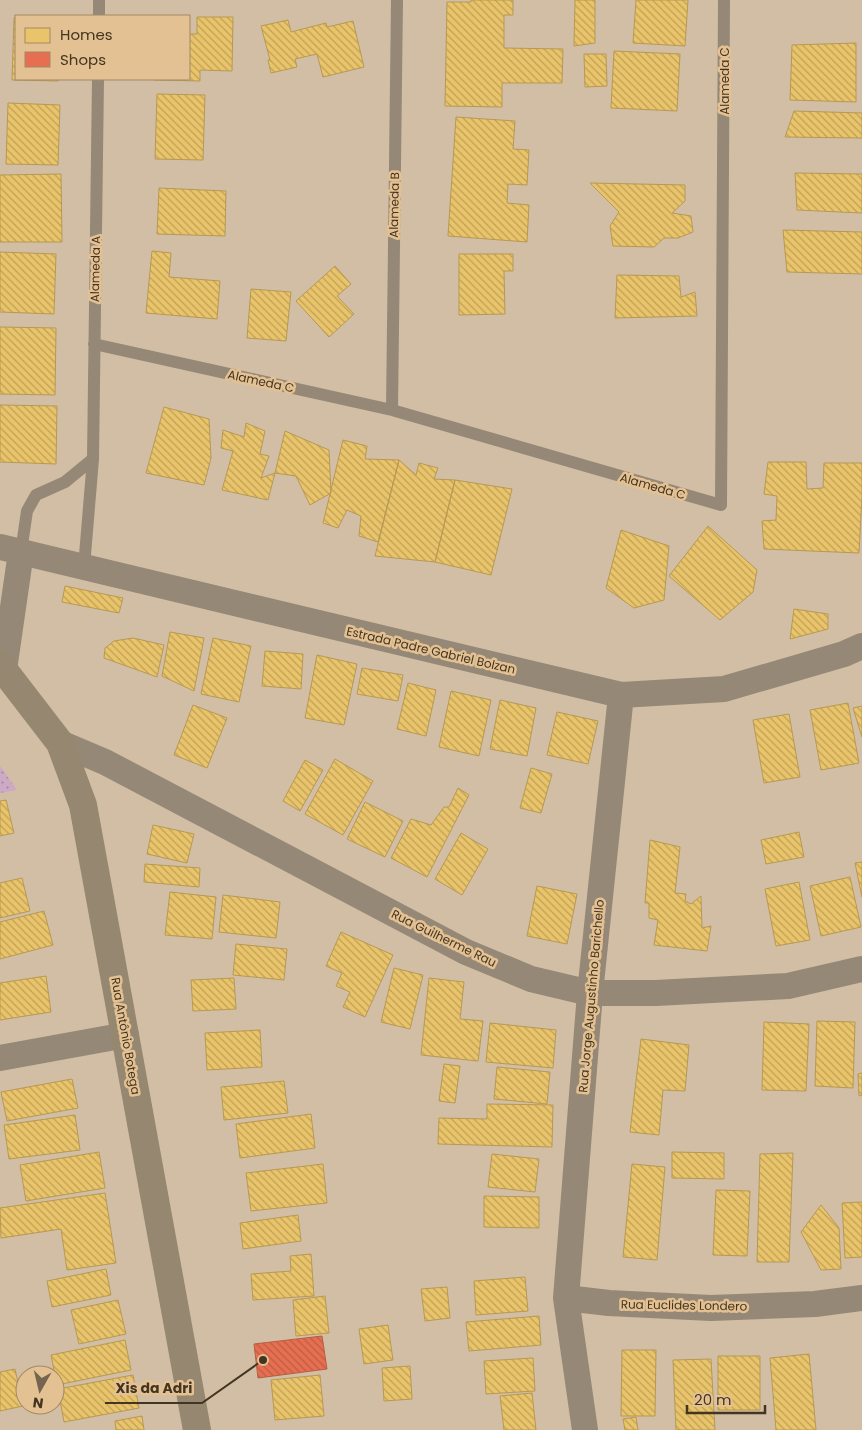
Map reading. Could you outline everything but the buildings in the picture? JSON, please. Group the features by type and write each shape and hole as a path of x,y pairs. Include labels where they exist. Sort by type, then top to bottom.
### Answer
{"street":[{"name":"Estrada Padre Gabriel Bolzan","path":"11,550 621,695 724,689 844,654 862,646"},
{"path":"2,667 11,550"},
{"name":"Rua Antônio Botega","path":"2,667 60,742 84,805 197,1430"},
{"name":"Rua Jorge Augustinho Barichello","path":"585,1430 566,1298 590,993 621,695"},
{"name":"Rua Guilherme Rau","path":"60,742 105,762 466,952 531,979 590,993 656,993 788,986 862,969"},
{"path":"0,1058 126,1035"},
{"name":"Rua Euclides Londero","path":"566,1298 609,1303 711,1308 815,1304 862,1298"}],"lane":[{"path":"98,15 99,0"},
{"name":"Alameda B","path":"392,410 397,0"},
{"name":"Alameda C","path":"94,344 392,410 721,505 724,0"},
{"name":"Alameda A","path":"84,567 92,459 98,80"},
{"path":"11,550 27,510 36,495 65,482 92,459"}],"shaded area":[{"path":"0,766 17,790 0,793"}],"place":[{"name":"Xis da Adri","path":"263,1360"}]}
